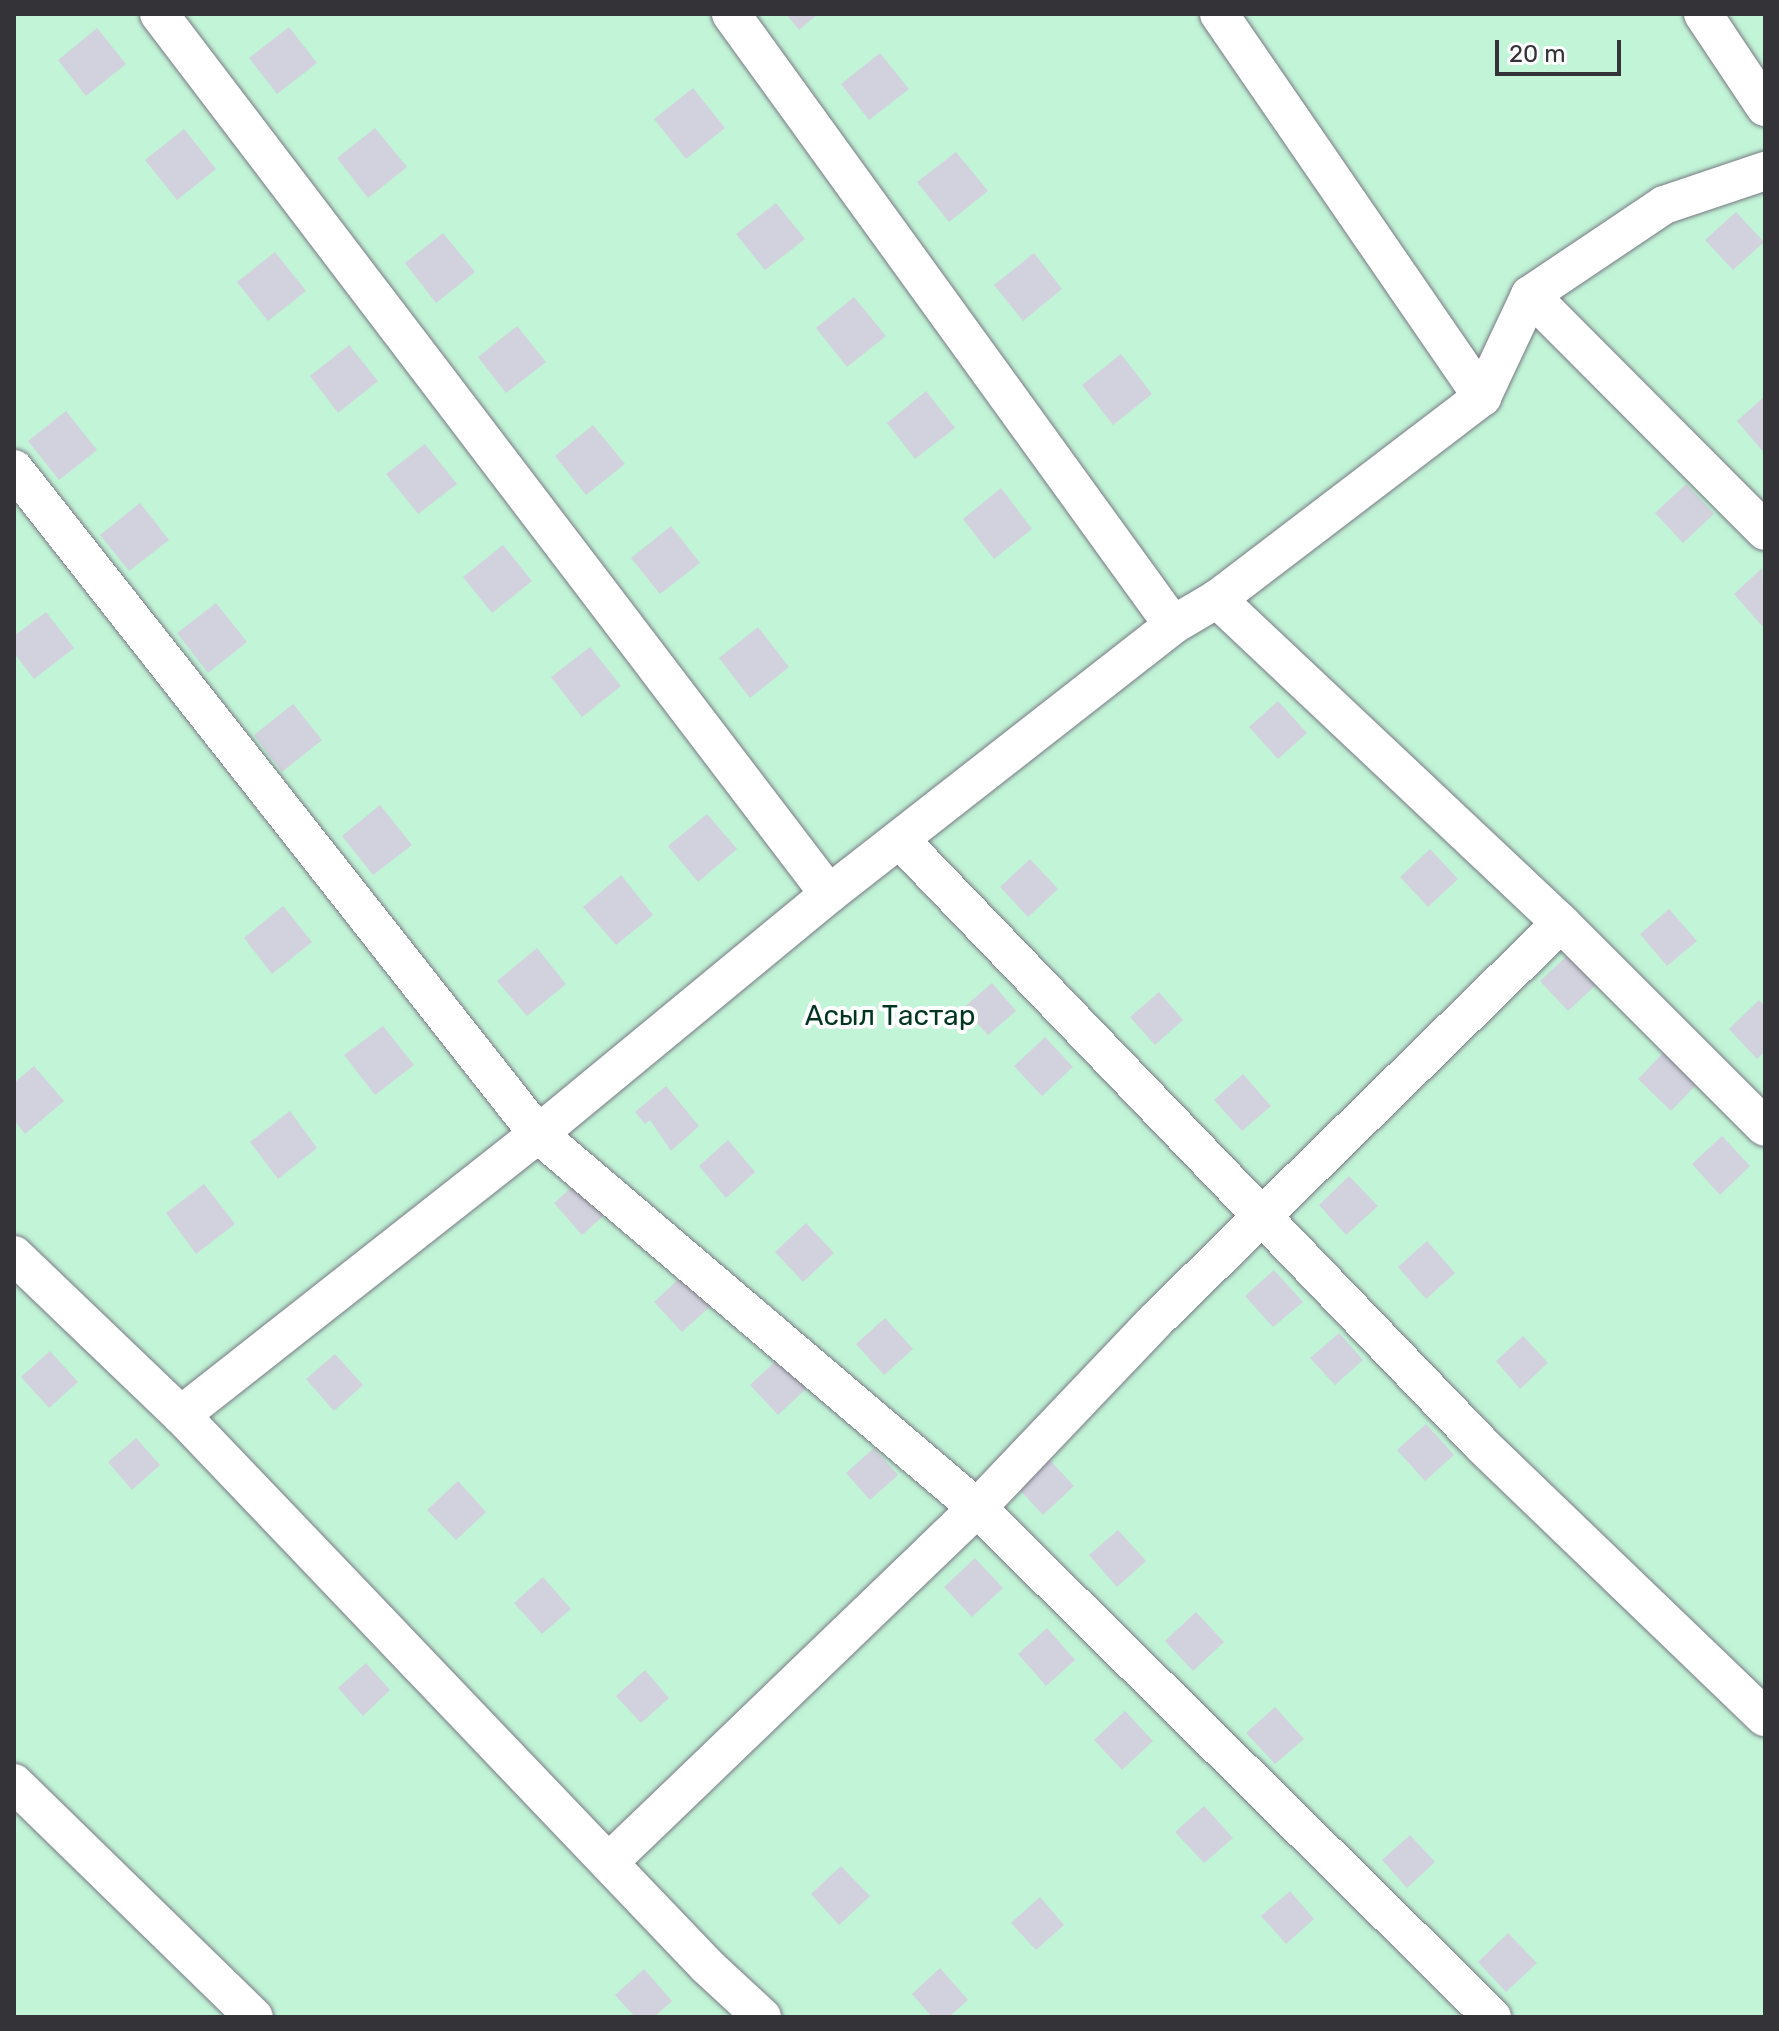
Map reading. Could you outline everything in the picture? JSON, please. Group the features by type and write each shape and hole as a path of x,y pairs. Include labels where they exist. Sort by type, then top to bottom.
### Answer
{"street":[{"path":"159,14 829,894"},
{"path":"731,14 1173,625"},
{"path":"1219,14 1482,397"},
{"path":"1703,14 1765,107"},
{"path":"181,1415 538,1134 829,894 901,841 1173,625 1217,599 1482,397 1530,295 1664,205 1765,171"},
{"path":"1530,295 1765,531"},
{"path":"14,469 538,1134 977,1508 1492,2017"},
{"path":"1217,599 1561,923 1765,1127"},
{"path":"901,841 1483,1446 1765,1717"},
{"path":"609,1862 977,1508 1154,1322 1265,1217 1561,923"},
{"path":"14,1255 181,1415 609,1862 762,2017"},
{"path":"14,1783 254,2017"}],"green space":[{"name":"Асыл Тастар","path":"14,14 1765,14 1765,2017 14,2017"}],"building":[{"path":"786,14 818,14 799,30"},
{"path":"289,27 317,63 277,94 249,58"},
{"path":"97,28 126,64 86,96 58,60"},
{"path":"880,53 909,89 869,120 841,84"},
{"path":"693,88 725,128 686,159 654,119"},
{"path":"375,128 407,167 368,198 337,158"},
{"path":"184,129 216,169 177,200 145,160"},
{"path":"956,152 988,191 949,222 917,182"},
{"path":"776,203 805,239 765,270 736,234"},
{"path":"1736,212 1764,242 1733,270 1705,240"},
{"path":"443,233 475,272 436,303 405,263"},
{"path":"275,252 306,291 268,321 237,282"},
{"path":"1034,253 1062,289 1023,321 994,285"},
{"path":"854,297 886,336 847,367 816,328"},
{"path":"517,326 546,362 506,393 478,357"},
{"path":"349,345 378,381 338,413 310,376"},
{"path":"1121,354 1152,394 1113,425 1082,385"},
{"path":"926,391 955,428 915,459 887,423"},
{"path":"1765,396 1765,454 1737,421"},
{"path":"66,411 97,450 59,480 28,441"},
{"path":"593,425 625,464 586,495 555,456"},
{"path":"425,444 457,484 418,514 386,474"},
{"path":"1686,484 1714,514 1683,543 1655,513"},
{"path":"1001,488 1032,529 994,559 963,519"},
{"path":"140,503 169,540 129,571 100,535"},
{"path":"671,526 700,563 660,594 631,558"},
{"path":"503,545 532,581 492,613 463,577"},
{"path":"1762,568 1765,623 1762,626 1734,594"},
{"path":"216,603 247,642 208,673 177,633"},
{"path":"46,612 74,648 34,679 14,653 14,636"},
{"path":"758,627 789,667 750,698 719,658"},
{"path":"590,647 621,686 582,717 551,677"},
{"path":"1278,701 1307,733 1278,759 1249,727"},
{"path":"293,704 322,740 282,772 254,735"},
{"path":"380,805 412,845 373,875 342,836"},
{"path":"707,814 737,849 698,882 668,846"},
{"path":"1430,849 1458,879 1428,907 1400,877"},
{"path":"1030,859 1058,889 1028,917 1000,887"},
{"path":"621,875 653,915 616,945 583,907"},
{"path":"283,906 312,942 272,974 244,938"},
{"path":"1669,909 1697,941 1667,966 1640,934"},
{"path":"537,948 566,984 527,1016 497,981"},
{"path":"1571,952 1599,982 1568,1011 1540,981"},
{"path":"992,983 1016,1011 988,1035 963,1008"},
{"path":"1159,992 1183,1020 1155,1045 1130,1017"},
{"path":"1759,1000 1765,1006 1765,1051 1757,1059 1729,1029"},
{"path":"383,1026 414,1065 375,1095 344,1055"},
{"path":"1045,1037 1073,1067 1042,1096 1014,1066"},
{"path":"1665,1051 1698,1083 1671,1111 1638,1079"},
{"path":"34,1066 64,1101 25,1134 14,1120 14,1083"},
{"path":"1243,1074 1271,1106 1242,1131 1214,1100"},
{"path":"666,1086 699,1126 671,1151 650,1120 645,1124 635,1112"},
{"path":"290,1111 317,1148 278,1179 250,1142"},
{"path":"1722,1136 1750,1166 1720,1195 1692,1164"},
{"path":"728,1140 755,1172 726,1198 699,1166"},
{"path":"1349,1176 1378,1206 1346,1235 1319,1205"},
{"path":"583,1177 611,1209 582,1235 554,1203"},
{"path":"204,1184 235,1224 196,1254 166,1213"},
{"path":"806,1223 834,1253 803,1282 775,1252"},
{"path":"1427,1241 1455,1273 1426,1299 1398,1267"},
{"path":"1274,1270 1303,1302 1273,1327 1245,1296"},
{"path":"685,1273 714,1303 682,1332 654,1302"},
{"path":"885,1318 913,1349 884,1375 856,1344"},
{"path":"1339,1333 1363,1360 1335,1385 1310,1358"},
{"path":"1523,1336 1548,1363 1520,1389 1496,1361"},
{"path":"50,1351 78,1382 49,1408 21,1377"},
{"path":"335,1354 363,1385 334,1411 306,1379"},
{"path":"781,1356 809,1386 778,1415 750,1385"},
{"path":"1426,1424 1454,1455 1425,1481 1397,1450"},
{"path":"136,1438 160,1465 132,1490 108,1462"},
{"path":"874,1448 898,1475 870,1500 846,1473"},
{"path":"1046,1456 1074,1486 1043,1515 1015,1485"},
{"path":"458,1481 486,1512 456,1540 427,1510"},
{"path":"1118,1530 1146,1561 1117,1587 1089,1555"},
{"path":"975,1558 1003,1588 972,1617 944,1587"},
{"path":"543,1577 571,1609 542,1634 514,1603"},
{"path":"1196,1612 1224,1642 1193,1671 1165,1641"},
{"path":"1047,1628 1075,1660 1046,1686 1018,1654"},
{"path":"366,1663 390,1690 363,1716 338,1688"},
{"path":"645,1670 669,1698 641,1723 616,1696"},
{"path":"1275,1707 1304,1739 1275,1764 1246,1733"},
{"path":"1125,1711 1153,1741 1122,1770 1094,1740"},
{"path":"1204,1806 1233,1838 1204,1863 1175,1832"},
{"path":"1410,1835 1435,1862 1407,1888 1382,1860"},
{"path":"841,1866 870,1896 839,1925 811,1894"},
{"path":"1290,1891 1314,1919 1286,1944 1261,1916"},
{"path":"1040,1897 1064,1925 1036,1950 1011,1923"},
{"path":"1508,1933 1537,1963 1506,1992 1478,1962"},
{"path":"940,1968 968,2000 949,2017 932,2017 912,1994"},
{"path":"644,1969 672,2001 654,2017 635,2017 615,1995"}]}
